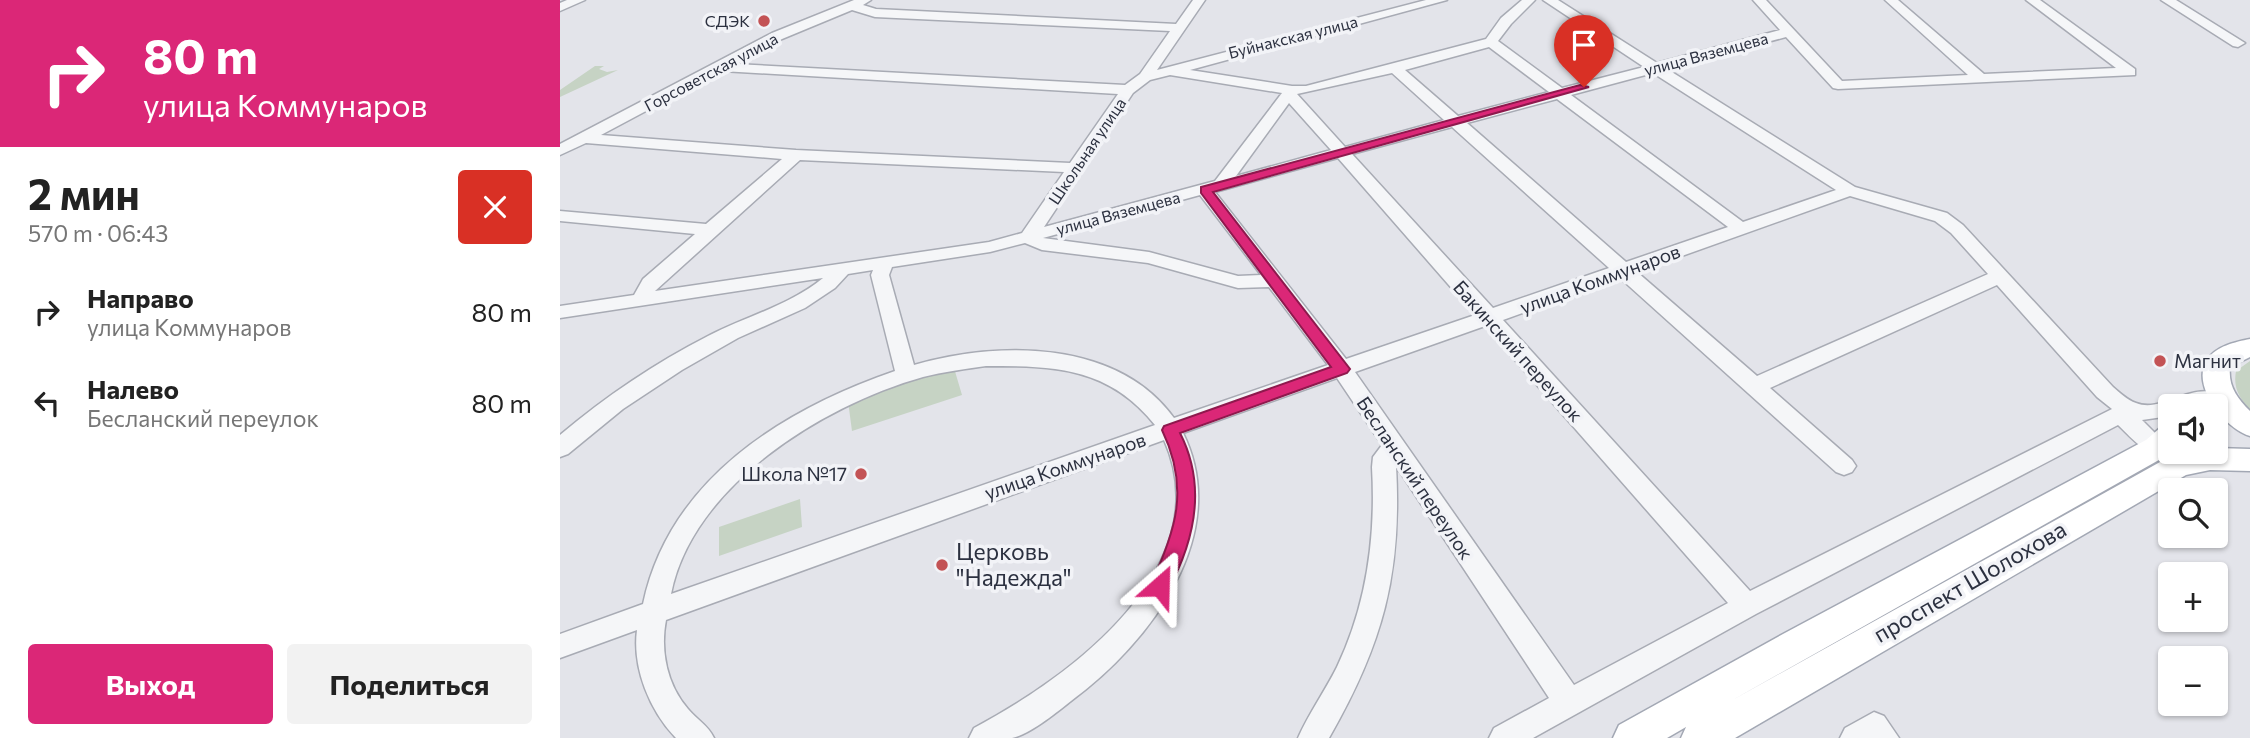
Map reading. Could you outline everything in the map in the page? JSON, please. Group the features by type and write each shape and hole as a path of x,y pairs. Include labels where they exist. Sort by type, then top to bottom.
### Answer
{"main road":[{"path":"2211,394 2218,363 2235,351 2250,348"},
{"path":"2228,406 2249,426"},
{"name":"проспект Шолохова","path":"1632,738 2158,443"},
{"name":"проспект Шолохова","path":"1700,738 2179,465 2210,459 2250,460"}],"street":[{"path":"560,7 579,0"},
{"name":"Горсоветская улица","path":"560,150 777,36 864,0"},
{"name":"Школьная улица","path":"1028,237 1128,90 1145,77 1199,0"},
{"name":"Буйнакская улица","path":"1145,77 1166,69 1441,0"},
{"path":"1166,69 1291,92 1306,90 1472,49 1490,42 1506,21 1529,0"},
{"path":"1549,0 1849,191 1941,217 1957,229 2124,413 2158,436"},
{"path":"1759,0 1838,85 2130,72 2032,0"},
{"path":"1891,0 1980,78"},
{"path":"2167,0 2238,43"},
{"path":"850,5 875,13 1179,28"},
{"name":"улица Вяземцева","path":"560,312 990,247 1788,32"},
{"path":"1490,42 1741,229"},
{"path":"722,67 1128,90"},
{"path":"1395,68 1844,466"},
{"path":"1213,188 1291,92"},
{"name":"Бакинский переулок","path":"1291,92 1488,318 1747,606"},
{"path":"585,138 796,155 1077,168"},
{"path":"640,299 650,283 796,155"},
{"name":"Бесланский переулок","path":"1213,188 1275,281 1342,369 1393,448 1569,703"},
{"name":"улица Коммунаров","path":"560,646 1849,191"},
{"path":"560,216 710,230"},
{"path":"1028,237 1042,245 1149,258 1238,282 1275,281"},
{"path":"885,263 880,275 905,372"},
{"path":"560,448 622,399 666,369 716,341 814,295 841,271"},
{"path":"1754,386 2000,276"},
{"path":"699,738 690,733 661,694 650,657 651,613 660,575 687,526 721,484 770,440 819,409 869,385 905,372 979,357 1023,356 1063,360 1098,370 1127,385 1156,409 1182,453 1188,496 1184,528 1170,567 1150,604 1114,648 1067,690 1021,720 984,738"},
{"path":"1504,738 1747,606 2000,474 2124,413 2158,410"},
{"path":"1313,738 1357,658 1373,611 1384,562 1388,527 1385,457 1393,448"}],"green space":[{"path":"595,66 604,66 599,69 607,72 618,70 560,97 560,90"},
{"path":"2250,361 2250,410 2238,392 2235,377 2236,371"},
{"path":"954,368 962,395 852,431 848,401"},
{"path":"800,499 802,527 719,556 719,527"}],"place":[{"name":"СДЭК","path":"764,21"},
{"name":"Магнит","path":"2160,361"},
{"name":"Школа №17","path":"861,474"},
{"name":"Церковь \"Надежда\"","path":"942,565"}],"route":[{"path":"1160,586 1184,528 1188,496 1182,453 1170,430 1342,369 1205,190 1584,87"}]}
